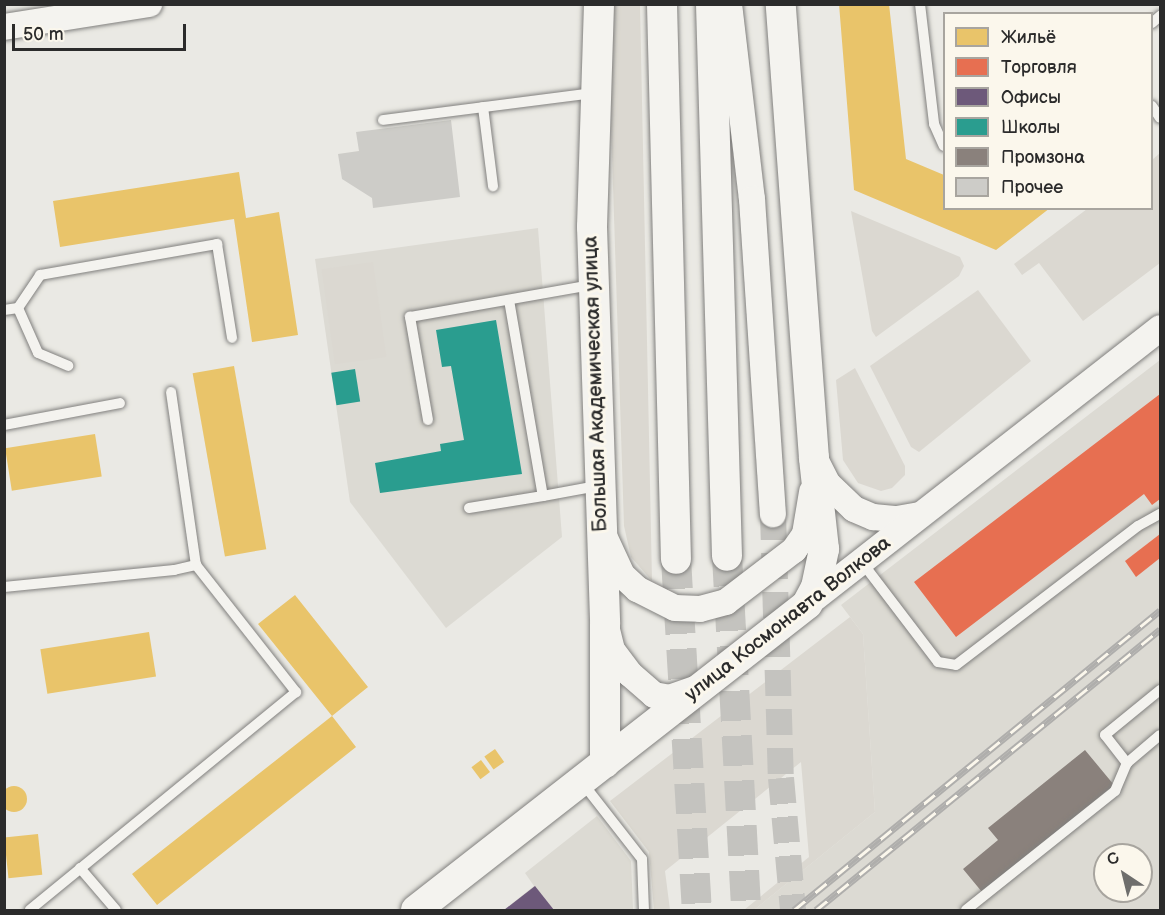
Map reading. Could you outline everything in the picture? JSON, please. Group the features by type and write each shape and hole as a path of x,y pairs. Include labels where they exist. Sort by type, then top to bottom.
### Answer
{"main road":[{"name":"Большая Академическая улица","path":"599,4 594,285 605,624 605,763"},
{"path":"662,4 676,560"},
{"path":"711,4 727,556"},
{"path":"781,4 814,458 824,549 822,570 807,604"},
{"name":"улица Космонавта Волкова","path":"416,910 807,604"}],"street":[{"path":"4,27 149,4"},
{"path":"729,4 752,199 773,514"},
{"name":"улица Космонавта Волкова","path":"807,604 1161,328"},
{"path":"814,458 827,483 854,509 873,517 897,519 921,515"},
{"path":"600,525 611,557 622,575 656,601 675,608 700,609 726,602 786,558 804,534 812,500 814,458"},
{"path":"605,624 612,650 630,674 654,694 669,698 705,685"}],"lane":[{"path":"920,4 934,124 943,142"},
{"path":"383,120 596,93"},
{"path":"483,107 493,186"},
{"path":"4,310 18,308 40,275 217,244 232,338"},
{"path":"428,420 410,317 594,285"},
{"path":"509,300 543,496"},
{"path":"18,308 38,353 68,366"},
{"path":"30,910 296,692 196,565 171,393"},
{"path":"4,425 120,403"},
{"path":"470,508 599,485"},
{"path":"861,561 938,662 956,665 1138,526 1161,514"},
{"path":"4,587 196,565"},
{"path":"1127,763 1105,735 1161,690"},
{"path":"966,910 1115,790 1127,763 1161,735"},
{"path":"581,781 642,859 644,910"},
{"path":"80,868 116,910"}],"shaded area":[{"path":"611,5 640,5 652,581 631,557 624,526 609,61"},
{"path":"1160,153 1160,263 1083,321 1039,263 1022,275 1014,264 1086,210 1153,210 1153,159"},
{"path":"851,211 960,257 964,266 959,276 876,337 872,331"},
{"path":"538,228 562,537 446,628 350,502 315,259"},
{"path":"373,262 386,357 335,364 322,269"},
{"path":"978,290 1031,361 919,452 911,447 870,366"},
{"path":"1160,360 1160,910 754,910 875,812 863,634 841,605"},
{"path":"855,368 905,466 905,475 892,488 881,491 858,483 843,460 836,380"},
{"path":"850,617 863,634 875,812 754,910 744,910 809,857 801,762 665,871 670,910 654,910 649,852 610,801"},
{"path":"597,816 631,861 633,910 504,910 534,886 525,873"}],"building: Жильё":[{"path":"839,4 889,4 906,159 943,175 943,210 1047,210 996,250 854,190"},
{"path":"239,172 246,218 279,212 298,335 252,342 234,219 60,247 53,201"},
{"path":"234,366 266,549 225,556 193,373"},
{"path":"95,434 102,476 12,491 5,448"},
{"path":"295,595 368,687 332,716 258,624"},
{"path":"149,632 156,676 47,694 40,649"},
{"path":"332,716 356,747 157,905 132,874"},
{"path":"495,749 504,762 494,770 484,756"},
{"path":"481,760 490,772 480,779 471,767"},
{"path":"14,786 23,790 27,799 23,808 14,812 5,808 1,799 5,790"},
{"path":"38,834 42,875 8,878 4,838"}],"building: Торговля":[{"path":"1160,394 1160,499 1152,505 1144,494 956,637 914,582"},
{"path":"1160,534 1160,558 1136,577 1125,561"}],"building: Офисы":[{"path":"535,886 554,910 504,910"}],"building: Школы":[{"path":"496,320 522,474 380,493 375,463 441,451 440,444 464,440 451,366 442,367 436,330"},
{"path":"355,369 360,402 336,405 331,373"}],"building: Промзона":[{"path":"1085,750 1114,785 982,892 963,869 998,840 988,828"}],"building: Прочее":[{"path":"451,120 460,197 373,208 372,198 342,179 338,154 359,151 356,132"}],"tunnel":[{"path":"773,514 781,778 793,910"},
{"path":"727,556 746,910"},
{"path":"676,559 697,910"}],"railway":[{"path":"794,910 1160,610"},
{"path":"816,910 1160,629"}]}
